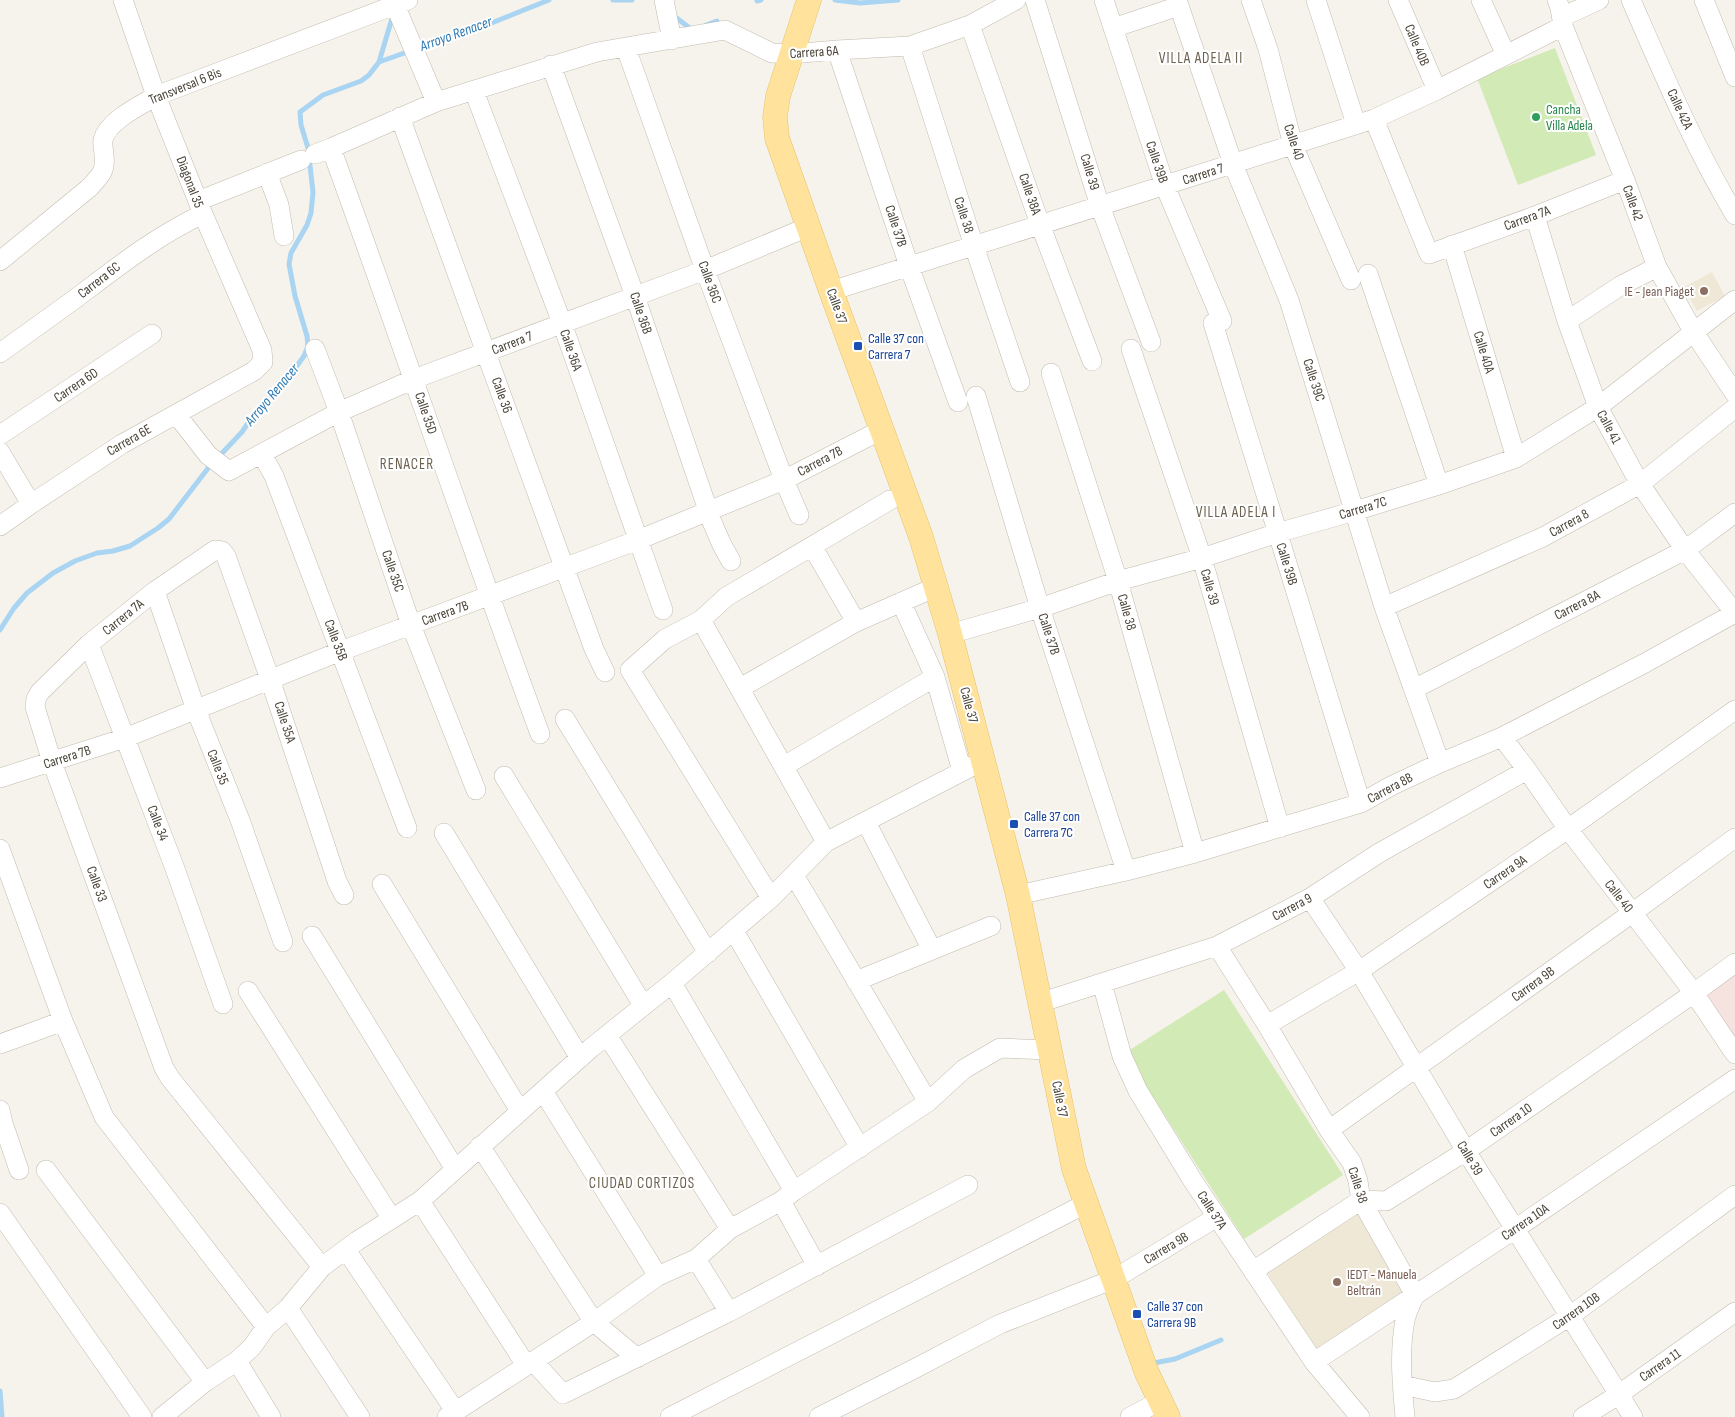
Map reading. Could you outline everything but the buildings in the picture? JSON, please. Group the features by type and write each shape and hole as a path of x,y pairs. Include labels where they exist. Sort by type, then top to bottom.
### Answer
{"main road":[{"name":"Calle 37","path":"809,0 778,96 775,117 777,138 921,537 936,586 984,760 1018,895 1074,1169 1147,1373 1164,1409"}],"street":[{"path":"664,0 672,40"},
{"name":"Carrera 6A","path":"400,118 436,102 596,52 725,30 772,53 791,54 910,46 970,25 1016,0"},
{"name":"Calle 39","path":"1036,0 1100,206 1151,342"},
{"name":"Calle 39B","path":"1104,0 1165,186 1218,322 1277,533 1361,803"},
{"name":"Calle 40","path":"1251,0 1268,49 1293,145 1360,277 1439,485"},
{"path":"1316,0 1356,124"},
{"name":"Calle 40B","path":"1398,0 1436,90"},
{"path":"1481,0 1506,55"},
{"name":"Carrera 7","path":"831,291 1374,119 1506,55 1560,14 1599,0"},
{"name":"Calle 42A","path":"1631,0 1688,128 1735,215"},
{"path":"1704,0 1735,78"},
{"name":"Diagonal 35","path":"128,2 156,96 200,207 262,350 263,362"},
{"path":"399,2 436,102"},
{"name":"Transversal 6 Bis","path":"3,254 89,188 101,175 105,168 103,140 107,131 123,114 156,96 399,2"},
{"path":"1113,28 1178,3"},
{"name":"Calle 39C","path":"1178,3 1233,164 1289,300 1384,607 1440,763"},
{"name":"Calle 42","path":"1560,14 1657,267 1693,331 1735,394"},
{"name":"Calle 38A","path":"970,25 1040,224 1092,361"},
{"name":"Calle 38","path":"910,46 1020,382"},
{"name":"Calle 36C","path":"626,48 705,270 799,515"},
{"name":"Calle 37B","path":"837,50 909,266 967,399 1040,608 1126,871"},
{"name":"Calle 36B","path":"550,65 635,296 709,512 722,546 731,561"},
{"name":"Calle 36A","path":"474,91 562,323 663,610"},
{"name":"Carrera 6C","path":"0,353 119,264 161,237 200,207 267,173 400,118"},
{"name":"Calle 36","path":"400,118 564,568 594,649 605,672"},
{"name":"Carrera 7A","path":"1374,119 1429,254 1535,216 1624,180"},
{"name":"Calle 35D","path":"316,154 414,380 489,597 540,734"},
{"path":"267,173 279,205 284,236"},
{"name":"Calle 41","path":"1535,216 1568,321 1598,407 1640,484 1685,550 1735,613"},
{"name":"Carrera 7","path":"176,414 215,461 229,471 236,469 339,412 414,380 705,270 808,227"},
{"name":"Calle 40A","path":"1452,245 1516,458"},
{"path":"1568,321 1620,286 1657,267"},
{"name":"Carrera 7C","path":"950,634 1040,608 1118,581 1202,558 1277,533 1439,485 1516,458 1598,407 1735,300"},
{"name":"Carrera 6D","path":"0,436 152,334"},
{"name":"Calle 39","path":"1131,348 1202,558 1280,828"},
{"name":"Calle 35C","path":"315,349 339,412 411,625 476,790"},
{"name":"Carrera 6E","path":"0,526 122,444 254,371 263,362"},
{"name":"Calle 38","path":"1051,372 1118,581 1195,853"},
{"name":"Carrera 8","path":"1384,607 1542,538 1640,484 1735,408"},
{"name":"Carrera 7B","path":"0,778 125,738 341,651 489,597 709,512 784,480 882,429"},
{"path":"0,452 31,504"},
{"name":"Calle 35B","path":"262,454 274,476 407,828"},
{"path":"771,898 630,670 665,639 701,620 726,597 890,500"},
{"name":"Carrera 8A","path":"1414,689 1685,550 1735,513"},
{"path":"812,546 856,622"},
{"name":"Carrera 7A","path":"36,699 40,692 89,644 155,591 215,550 222,551"},
{"name":"Calle 35A","path":"222,551 226,556 270,679 337,881 344,895"},
{"path":"740,688 856,622 936,586"},
{"name":"Calle 35","path":"155,591 196,710 240,820 283,942"},
{"path":"901,602 935,677 962,771"},
{"name":"Carrera 8B","path":"1018,895 1126,871 1195,853 1361,803 1391,786 1440,763 1502,737 1645,663 1735,613"},
{"path":"701,620 826,842"},
{"name":"Calle 34","path":"89,644 174,866 223,1004"},
{"path":"784,766 935,677"},
{"name":"Calle 33","path":"36,699 35,707 52,762 164,1068 170,1078 322,1267"},
{"name":"Carrera 9A","path":"1268,1025 1360,971 1568,829 1735,710"},
{"path":"565,719 708,953"},
{"name":"Calle 40","path":"1502,737 1568,829 1694,994 1735,1054"},
{"path":"166,1416 205,1382 237,1361 252,1347 266,1327 288,1308 322,1267 420,1201 580,1058 708,953 771,898 826,842 984,760"},
{"name":"Carrera 9","path":"1039,1003 1217,946 1310,898 1379,853 1527,770"},
{"path":"504,776 643,1005"},
{"path":"866,822 932,950"},
{"path":"444,833 580,1058"},
{"name":"Carrera 9B","path":"1330,1130 1735,838"},
{"path":"0,849 64,1021 104,1117 266,1327"},
{"path":"794,875 928,1102"},
{"path":"382,884 520,1111"},
{"name":"Calle 39","path":"1310,898 1360,971 1466,1151 1633,1417"},
{"path":"856,981 991,926"},
{"path":"734,930 860,1148"},
{"path":"312,936 455,1169"},
{"name":"Calle 38","path":"1217,946 1268,1025 1330,1130 1352,1163 1358,1181 1361,1200 1415,1295"},
{"name":"Carrera 10","path":"1361,1200 1386,1201 1466,1151 1694,994 1735,962"},
{"path":"672,983 787,1196 817,1266"},
{"name":"Calle 37A","path":"1102,983 1122,1056 1138,1091 1217,1217 1314,1362 1360,1417"},
{"path":"248,991 392,1219"},
{"path":"0,1044 64,1021"},
{"path":"607,1035 730,1230"},
{"path":"346,1250 451,1414 594,1322 658,1276 696,1259 730,1230 787,1196 928,1102 964,1069 1000,1048 1050,1050"},
{"name":"Carrera 10A","path":"1314,1362 1515,1229 1735,1079"},
{"path":"543,1091 658,1276"},
{"path":"0,1110 19,1170"},
{"path":"480,1146 594,1322 637,1358"},
{"path":"46,1170 205,1382"},
{"path":"420,1201 530,1363 563,1394 729,1312 968,1185"},
{"name":"Carrera 10B","path":"1402,1385 1435,1392 1454,1389 1570,1316 1735,1195"},
{"path":"1253,1271 1361,1200"},
{"path":"670,1417 1087,1203"},
{"path":"0,1213 142,1417"},
{"name":"Carrera 9B","path":"819,1417 1000,1324 1114,1279 1217,1217"},
{"path":"696,1259 729,1312"},
{"path":"1405,1417 1402,1385 1404,1334 1406,1318 1415,1295"},
{"path":"288,1308 360,1417"},
{"name":"Carrera 11","path":"1583,1417 1618,1395 1735,1312"},
{"path":"237,1361 271,1417"},
{"path":"1130,1417 1164,1409"}],"shaded area":[{"name":"IE - Jean Piaget","path":"1712,272 1725,296 1697,311 1684,287"},
{"path":"1735,974 1735,1044 1701,997"},
{"name":"IEDT - Manuela Beltrán","path":"1358,1213 1409,1293 1319,1353 1266,1271"}],"green space":[{"name":"Cancha Villa Adela","path":"1555,48 1596,155 1518,185 1477,78"},
{"path":"1224,990 1343,1175 1244,1239 1125,1053"}],"waterway":[{"name":"Arroyo Renacer","path":"418,48 479,28 549,0"},
{"name":"Arroyo Renacer","path":"613,0 632,0"},
{"name":"Arroyo Renacer","path":"757,1 761,0"},
{"path":"835,0 860,3 898,0"},
{"path":"379,62 393,15"},
{"name":"Arroyo Renacer","path":"674,16 691,29"},
{"name":"Arroyo Renacer","path":"706,25 717,21"},
{"name":"Arroyo Renacer","path":"0,630 14,608 27,593 53,573 75,561 97,553 130,546 169,519 209,467 242,432 254,414 286,381 304,356 308,346 307,336 295,296 289,264 291,253 307,225 311,213 313,192 308,148 301,125 300,112 323,95 361,81 369,75 379,62 410,51"},
{"path":"1154,1363 1175,1359 1221,1340"},
{"path":"0,1391 2,1417"}],"place":[{"name":"Cancha Villa Adela","path":"1536,117"},
{"name":"IE - Jean Piaget","path":"1704,291"},
{"name":"Calle 37 con Carrera 7","path":"858,346"},
{"name":"Calle 37 con Carrera 7C","path":"1014,824"},
{"name":"IEDT - Manuela Beltrán","path":"1337,1282"},
{"name":"Calle 37 con Carrera 9B","path":"1137,1314"}],"district":[{"name":"VILLA ADELA II","path":"1201,58"},
{"name":"RENACER","path":"407,464"},
{"name":"VILLA ADELA I","path":"1236,512"},
{"name":"CIUDAD CORTIZOS","path":"642,1183"}]}
